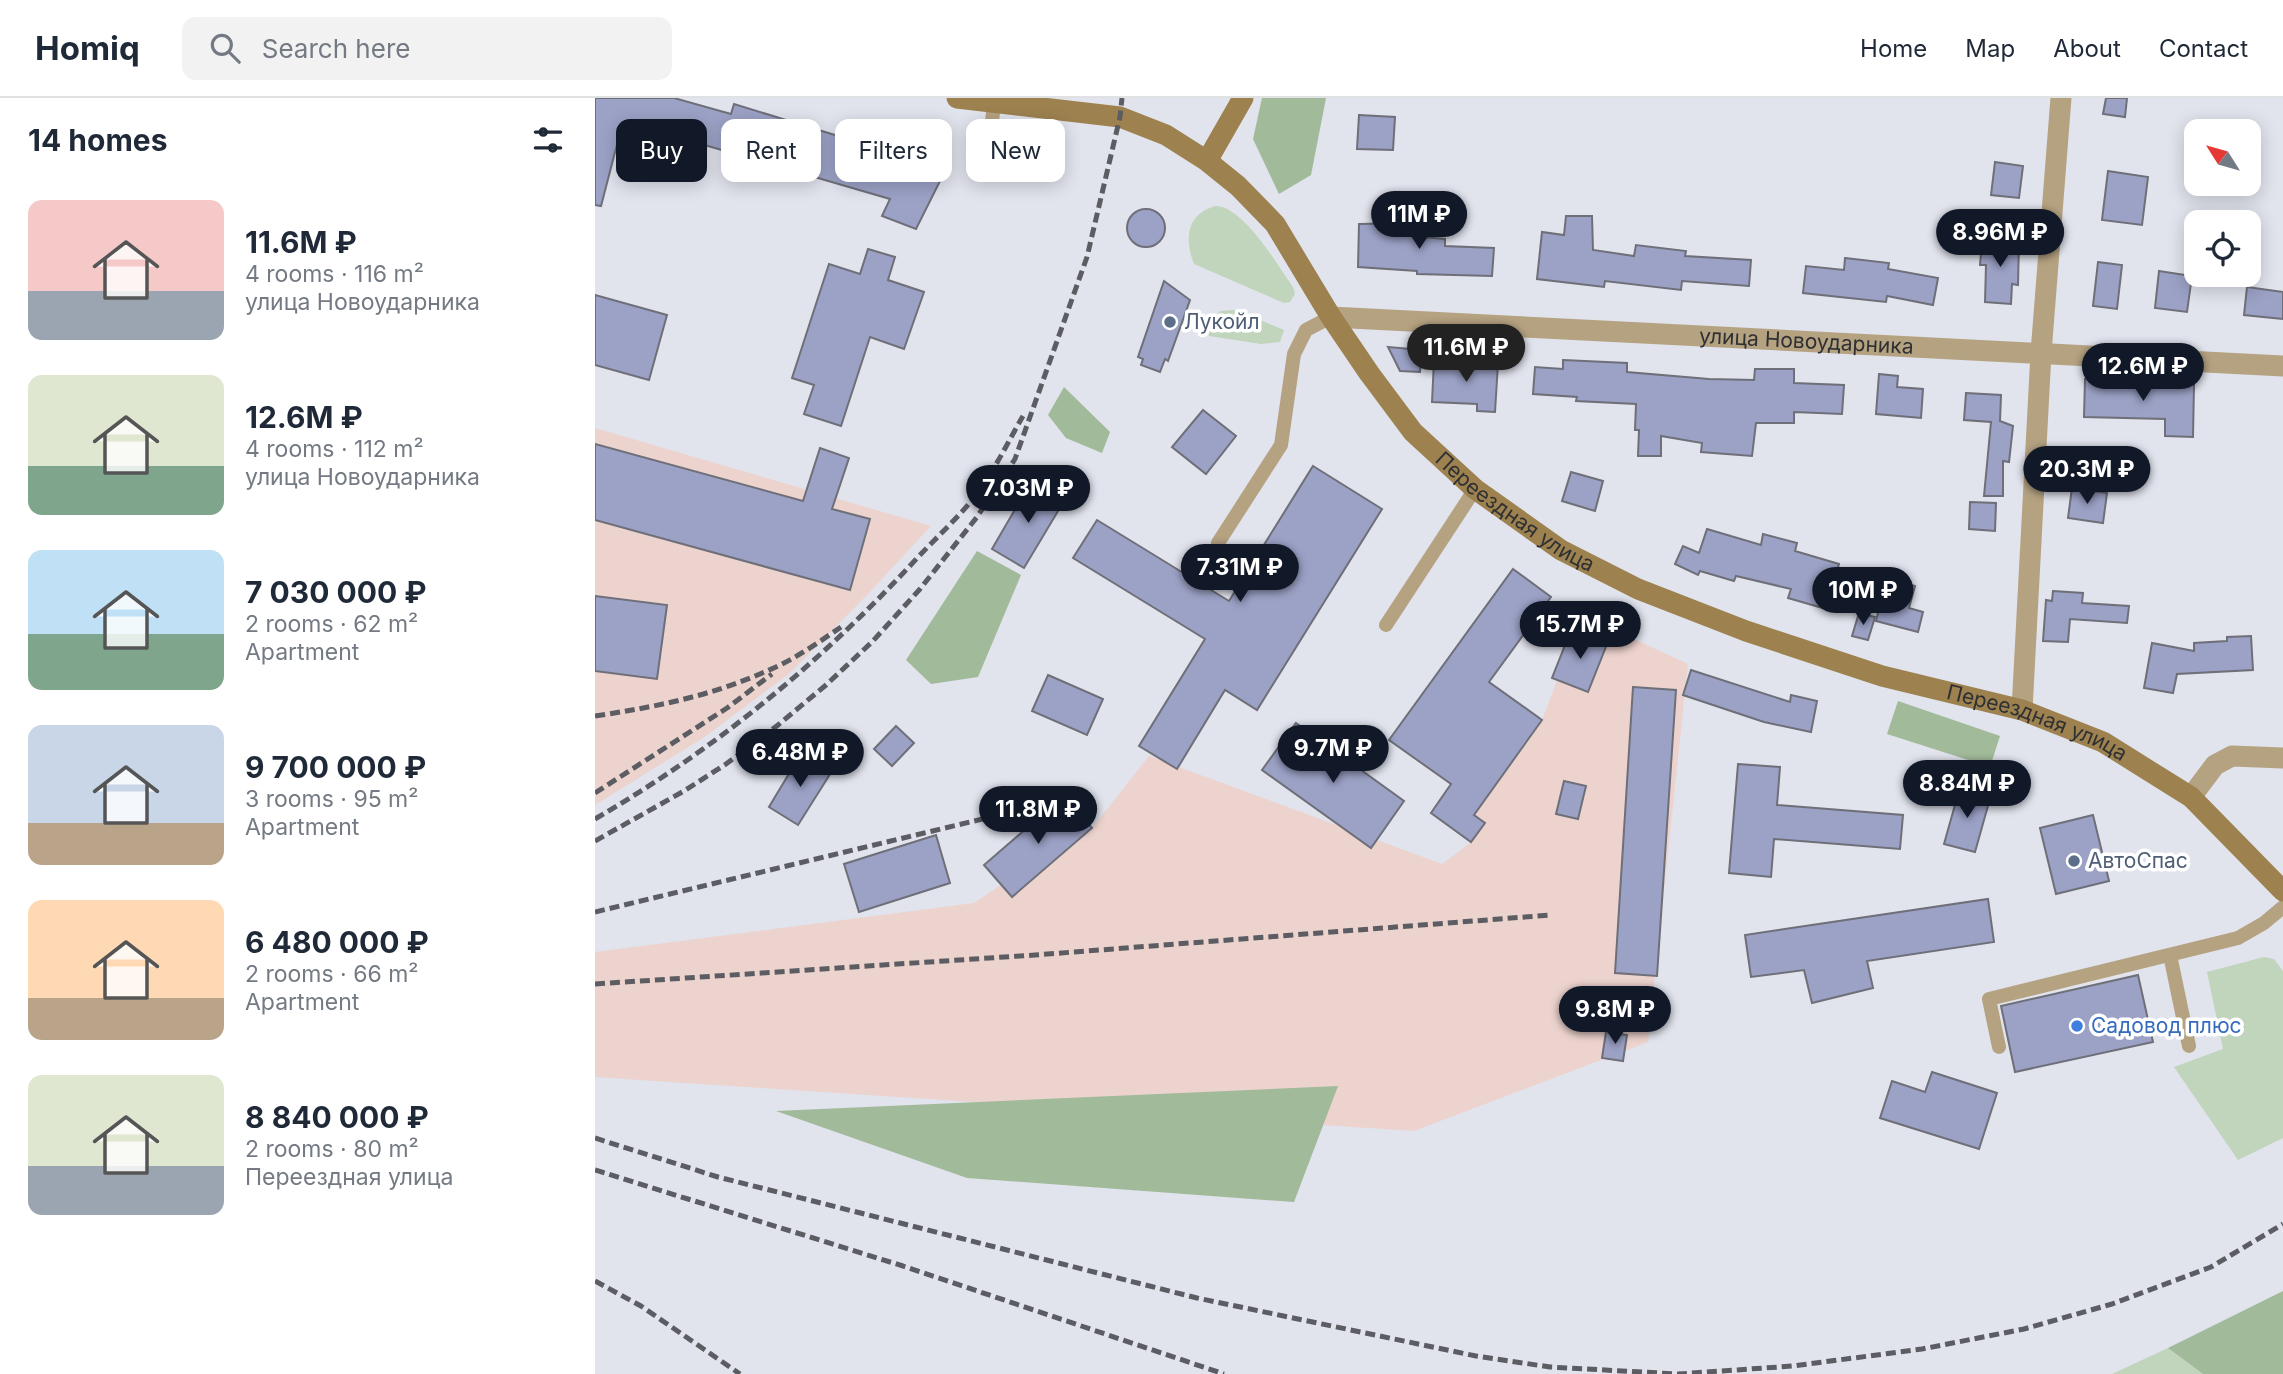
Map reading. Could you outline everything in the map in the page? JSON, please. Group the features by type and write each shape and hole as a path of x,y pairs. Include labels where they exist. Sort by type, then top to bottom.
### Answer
{"street":[{"name":"Переездная улица","path":"957,98 1121,117 1166,135 1207,161 1238,186 1275,224 1331,317 1413,432 1475,489 1561,550 1637,589 1746,631 1882,676 2022,710 2103,742 2190,797 2283,891"},
{"path":"1207,161 1243,98"},
{"path":"2022,710 2041,353 2061,98"},
{"name":"улица Новоударника","path":"1331,317 2283,366"},
{"path":"2190,797 2215,765 2232,756 2283,758"}],"lane":[{"path":"992,119 994,103"},
{"path":"1218,543 1280,445 1294,354 1305,330 1331,317"},
{"path":"1386,625 1475,489"},
{"path":"1999,1047 1989,999 2238,938 2264,923 2283,907"},
{"path":"2170,955 2189,1046"}],"shaded area":[{"path":"595,428 931,526 790,673 703,738 595,805"},
{"path":"1582,615 1688,664 1648,1042 1414,1131 595,1077 595,952 974,903 1001,885 1012,897 1092,828 1149,756 1442,864 1471,842 1484,823 1474,815 1542,720"}],"green space":[{"path":"1262,98 1326,98 1311,175 1279,194 1253,139"},
{"path":"1216,206 1238,216 1259,239 1293,287 1295,294 1290,302 1284,303 1194,264 1189,245 1190,228 1199,214"},
{"path":"1235,310 1284,330 1280,342 1261,344 1209,336 1208,326 1220,311"},
{"path":"1064,387 1110,432 1102,453 1066,438 1048,415"},
{"path":"977,551 1021,575 978,677 931,684 906,660"},
{"path":"1898,701 2000,736 1990,767 1887,734"},
{"path":"2264,957 2274,959 2283,971 2283,1138 2238,1160 2174,1067 2223,1049 2207,972"},
{"path":"1338,1086 1294,1202 967,1178 776,1111"},
{"path":"2283,1291 2283,1374 2203,1374 2168,1348"},
{"path":"2168,1348 2203,1374 2112,1374"}],"building":[{"path":"595,98 674,98 731,114 734,104 783,119 721,119 721,150 707,146 707,119 616,119 616,148 601,206 595,205"},
{"path":"2106,98 2127,98 2125,117 2103,114"},
{"path":"1359,115 1395,117 1393,150 1357,149"},
{"path":"821,131 835,135 835,182 940,182 916,229 882,216 890,199 821,179"},
{"path":"1995,162 2023,166 2019,198 1991,195"},
{"path":"2108,171 2148,177 2142,225 2102,220"},
{"path":"1146,209 1160,214 1165,228 1160,242 1146,247 1132,242 1127,228 1132,214"},
{"path":"1406,212 1425,213 1423,237 1445,239 1445,246 1494,248 1492,276 1417,274 1417,271 1358,267 1359,224 1406,223"},
{"path":"1566,216 1592,216 1593,250 1634,256 1636,245 1686,251 1685,256 1751,260 1749,286 1682,281 1681,290 1605,281 1604,287 1537,279 1542,232 1564,235"},
{"path":"1982,240 2019,241 2018,285 2012,284 2011,304 1985,302 1986,265 1980,265"},
{"path":"868,249 895,257 888,280 924,292 904,349 870,337 841,426 804,414 814,385 792,378 829,264 860,274"},
{"path":"1845,258 1889,263 1888,269 1938,278 1933,305 1887,296 1886,302 1803,293 1806,266 1844,270"},
{"path":"2098,262 2122,265 2117,309 2093,306"},
{"path":"2159,271 2184,275 2184,287 2190,287 2187,312 2155,308"},
{"path":"1164,281 1190,300 1168,361 1165,359 1160,372 1141,365 1143,359 1138,357"},
{"path":"2247,287 2283,292 2283,319 2244,315"},
{"path":"595,295 667,315 649,380 595,365"},
{"path":"1388,347 1422,350 1420,372 1400,371"},
{"path":"1434,360 1498,363 1495,412 1477,411 1477,404 1432,402"},
{"path":"1563,360 1627,363 1627,372 1709,379 1754,380 1755,369 1794,369 1794,383 1844,385 1842,414 1794,412 1794,423 1756,423 1752,456 1701,452 1702,443 1661,436 1661,456 1638,456 1636,404 1576,401 1577,397 1533,394 1535,367 1563,369"},
{"path":"1879,374 1898,376 1897,387 1923,389 1921,418 1876,414"},
{"path":"2085,379 2137,381 2136,384 2194,384 2193,437 2165,436 2165,419 2084,417"},
{"path":"1966,393 2001,395 2000,421 2013,426 2009,462 2003,461 2003,496 1984,496 1991,422 1964,420"},
{"path":"1203,410 1236,436 1206,474 1172,447"},
{"path":"595,444 803,501 820,448 849,458 832,509 870,519 850,590 595,520"},
{"path":"1313,466 1382,509 1257,710 1225,690 1177,769 1139,746 1205,639 1073,558 1097,520 1229,601"},
{"path":"1571,472 1603,481 1595,511 1562,501"},
{"path":"1031,482 1064,501 1024,568 992,549"},
{"path":"2072,488 2107,493 2103,523 2068,518"},
{"path":"1970,502 1996,503 1995,531 1969,529"},
{"path":"1707,529 1761,545 1763,534 1797,543 1795,551 1839,564 1826,609 1788,598 1791,589 1736,576 1734,581 1700,571 1698,575 1675,564 1683,546 1699,553"},
{"path":"1513,569 1551,597 1489,682 1542,720 1474,815 1485,823 1471,842 1431,813 1451,784 1389,740"},
{"path":"1886,579 1915,586 1909,608 1923,612 1918,632 1876,621"},
{"path":"2053,591 2083,593 2082,603 2129,606 2127,623 2070,619 2068,642 2043,641 2046,600 2052,601"},
{"path":"595,596 667,605 657,679 595,671"},
{"path":"1859,613 1875,617 1868,640 1852,636"},
{"path":"1571,630 1607,644 1588,692 1552,678"},
{"path":"2251,636 2253,670 2177,674 2173,693 2144,688 2152,643 2194,651 2194,643"},
{"path":"1691,670 1790,702 1791,695 1817,701 1811,732 1764,722 1683,695"},
{"path":"1048,675 1103,699 1087,735 1032,711"},
{"path":"1633,687 1676,690 1657,976 1615,973"},
{"path":"1296,723 1404,801 1371,848 1262,770"},
{"path":"896,726 914,743 892,766 874,749"},
{"path":"802,752 832,771 798,825 769,807"},
{"path":"1738,764 1780,767 1777,805 1903,815 1900,849 1774,839 1771,877 1729,873"},
{"path":"1564,781 1586,786 1578,819 1556,814"},
{"path":"1960,787 1991,795 1975,852 1944,844"},
{"path":"1064,796 1092,828 1012,897 984,865"},
{"path":"2093,815 2109,881 2056,894 2040,828"},
{"path":"936,835 950,883 859,912 844,864"},
{"path":"1988,899 1994,942 1867,961 1873,988 1812,1003 1804,970 1751,977 1745,935"},
{"name":"Садовод плюс","path":"2138,975 2153,1042 2015,1072 2001,1006"},
{"path":"1606,1032 1627,1035 1623,1061 1602,1058"},
{"path":"1932,1072 1997,1093 1979,1149 1880,1118 1892,1081 1925,1092"}],"railway":[{"path":"595,841 726,764 826,685 872,642 920,589 977,517 1015,459 1087,257 1120,117 1122,98"},
{"path":"595,819 684,763 726,732 767,700 845,631 973,499 1023,416"},
{"path":"595,716 667,703 736,683 789,660 841,627"},
{"path":"595,793 727,708 772,674"},
{"path":"595,912 1016,811"},
{"path":"595,984 1035,955 1551,915"},
{"path":"595,1138 718,1177 1197,1298 1476,1356 1550,1367 1678,1374 1793,1366 1922,1349 2024,1329 2112,1304 2211,1267 2283,1224"},
{"path":"595,1170 903,1266 1224,1374"},
{"path":"595,1281 641,1306 740,1374"}],"place":[{"name":"Лукойл","path":"1170,322"},
{"name":"АвтоСпас","path":"2074,861"},
{"name":"Садовод плюс","path":"2077,1026"}]}
